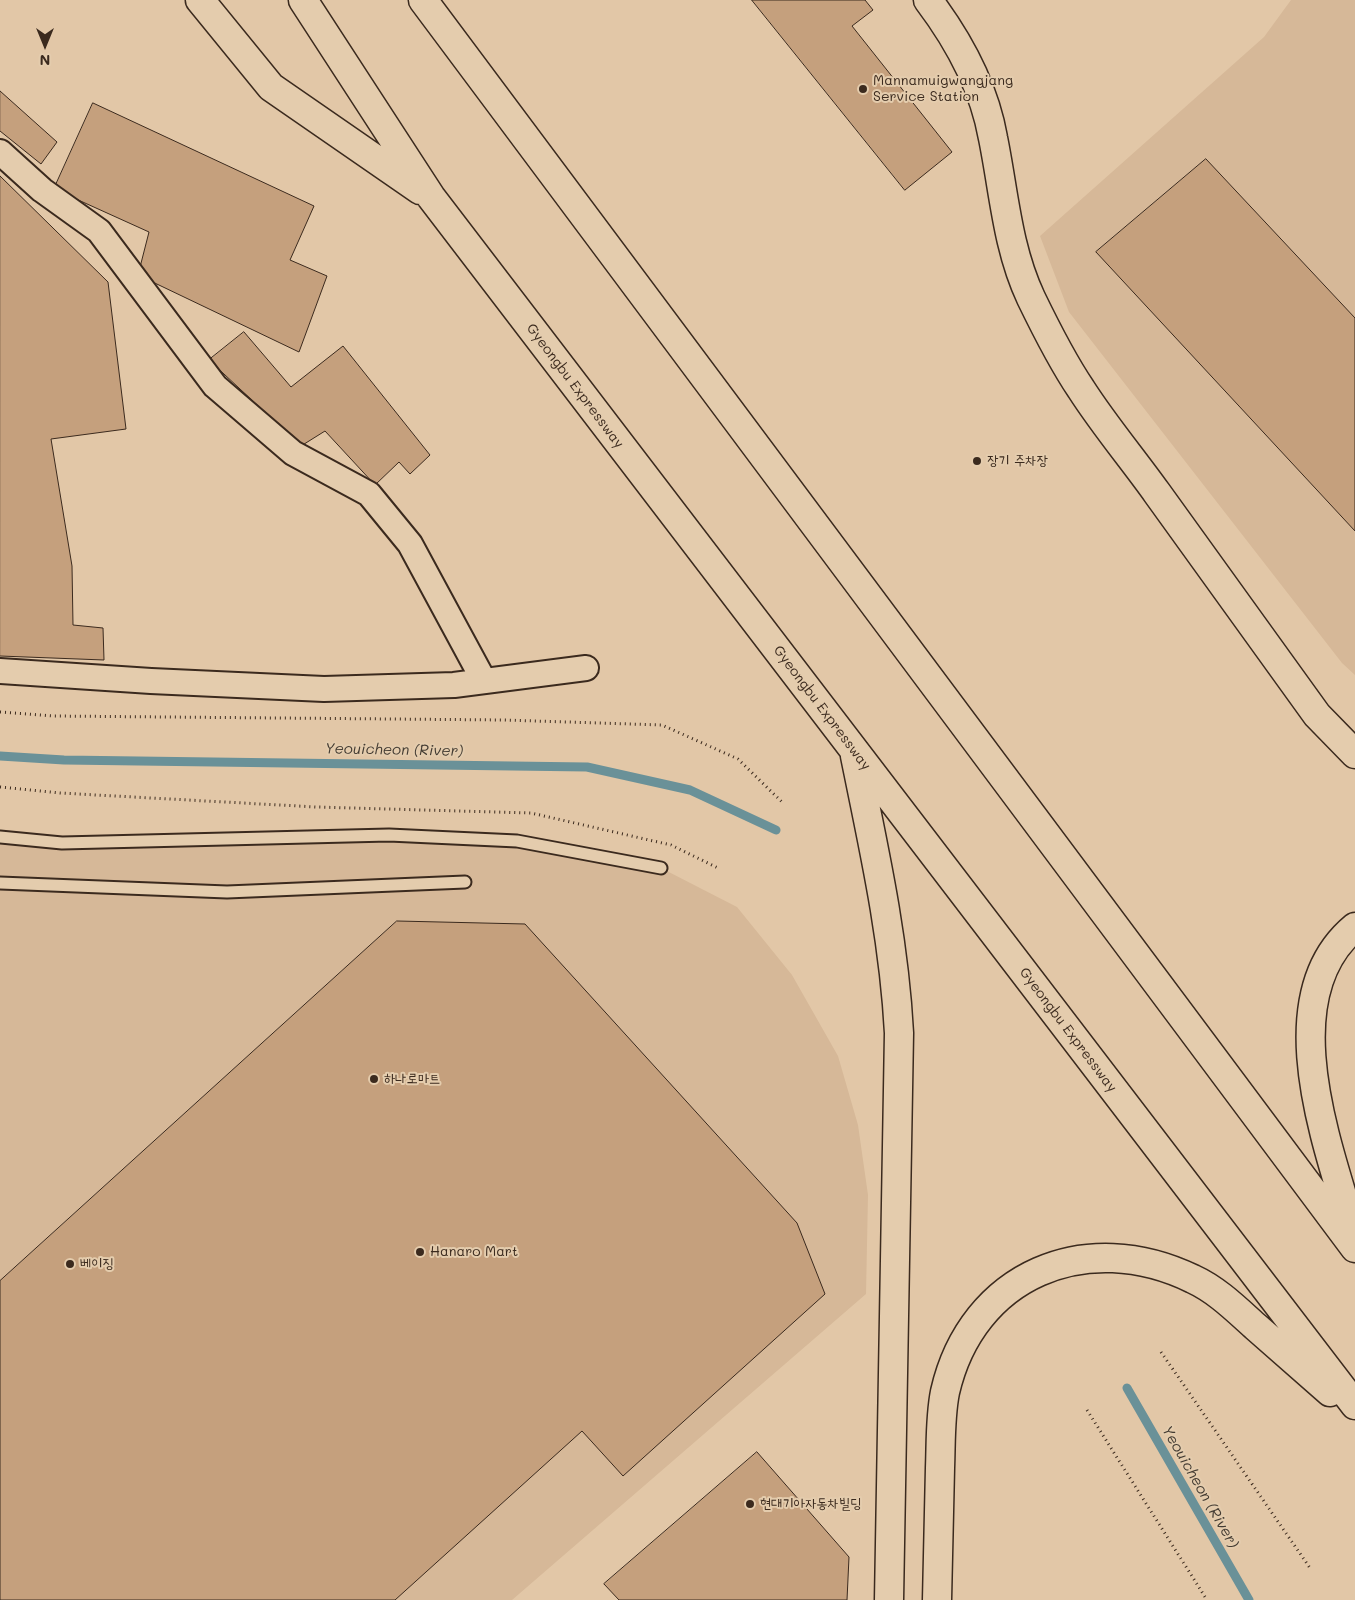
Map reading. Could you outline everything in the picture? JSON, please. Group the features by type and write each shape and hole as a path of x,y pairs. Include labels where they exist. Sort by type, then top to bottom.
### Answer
{"highway":[{"path":"200,0 271,87 431,198"},
{"name":"Gyeongbu Expressway","path":"303,0 431,198 1355,1405"},
{"path":"424,0 1355,1248"},
{"path":"928,0 950,32 969,65 984,102 993,138 1009,232 1020,271 1030,297 1063,359 1103,422 1316,715 1355,754"},
{"path":"854,750 889,926 896,984 899,1033 889,1600"},
{"path":"1355,927 1339,943 1323,971 1317,990 1310,1047 1311,1070 1319,1112 1355,1239"},
{"path":"937,1600 942,1417 947,1383 962,1345 987,1309 1014,1285 1052,1264 1078,1260 1115,1259 1152,1265 1194,1279 1224,1299 1355,1414"}],"street":[{"path":"0,152 42,190 99,231 215,386 293,453 369,494 410,544 484,681"},
{"path":"0,671 324,690 454,685 586,668"}],"lane":[{"path":"0,837 62,843 389,835 517,841 661,868"},
{"path":"0,882 227,892 465,882"}],"path":[{"path":"0,712 54,716 504,720 662,725 738,759 783,803"},
{"path":"0,787 60,794 316,807 531,813 671,845 718,868"},
{"path":"1161,1352 1310,1568"},
{"path":"1087,1410 1207,1600"}],"shaded area":[{"path":"1291,0 1355,0 1355,675 1342,663 1069,312 1040,236 1264,37"},
{"name":"Hanaro Mart","path":"389,835 517,841 661,868 737,907 792,975 838,1056 858,1125 868,1195 866,1294 512,1600 0,1600 0,837 62,843"}],"building":[{"name":"Mannamuigwangjang Service Station","path":"752,0 865,0 873,10 852,26 952,152 905,190"},
{"path":"0,91 57,142 41,164 0,131"},
{"path":"93,103 314,206 290,260 327,276 299,352 138,275 149,232 54,189"},
{"path":"1206,159 1355,318 1355,531 1096,252"},
{"path":"0,176 108,282 126,429 51,439 72,566 73,625 103,628 104,660 0,656"},
{"path":"244,332 291,387 343,346 430,455 410,474 399,462 375,485 325,431 301,446 209,360"},
{"name":"Hanaro Mart","path":"397,921 525,924 797,1223 825,1294 623,1476 582,1431 395,1600 0,1600 0,1281"},
{"name":"현대기아자동차빌딩","path":"757,1452 849,1557 847,1600 619,1600 604,1584"}],"waterway":[{"name":"Yeouicheon (River)","path":"0,756 64,760 587,767 690,790 776,830"},
{"name":"Yeouicheon (River)","path":"1127,1388 1249,1600"}],"place":[{"name":"Mannamuigwangjang Service Station","path":"863,89"},
{"name":"장기 주차장","path":"977,461"},
{"name":"하나로마트","path":"374,1079"},
{"name":"Hanaro Mart","path":"420,1252"},
{"name":"베이징","path":"70,1264"},
{"name":"현대기아자동차빌딩","path":"750,1504"}]}
